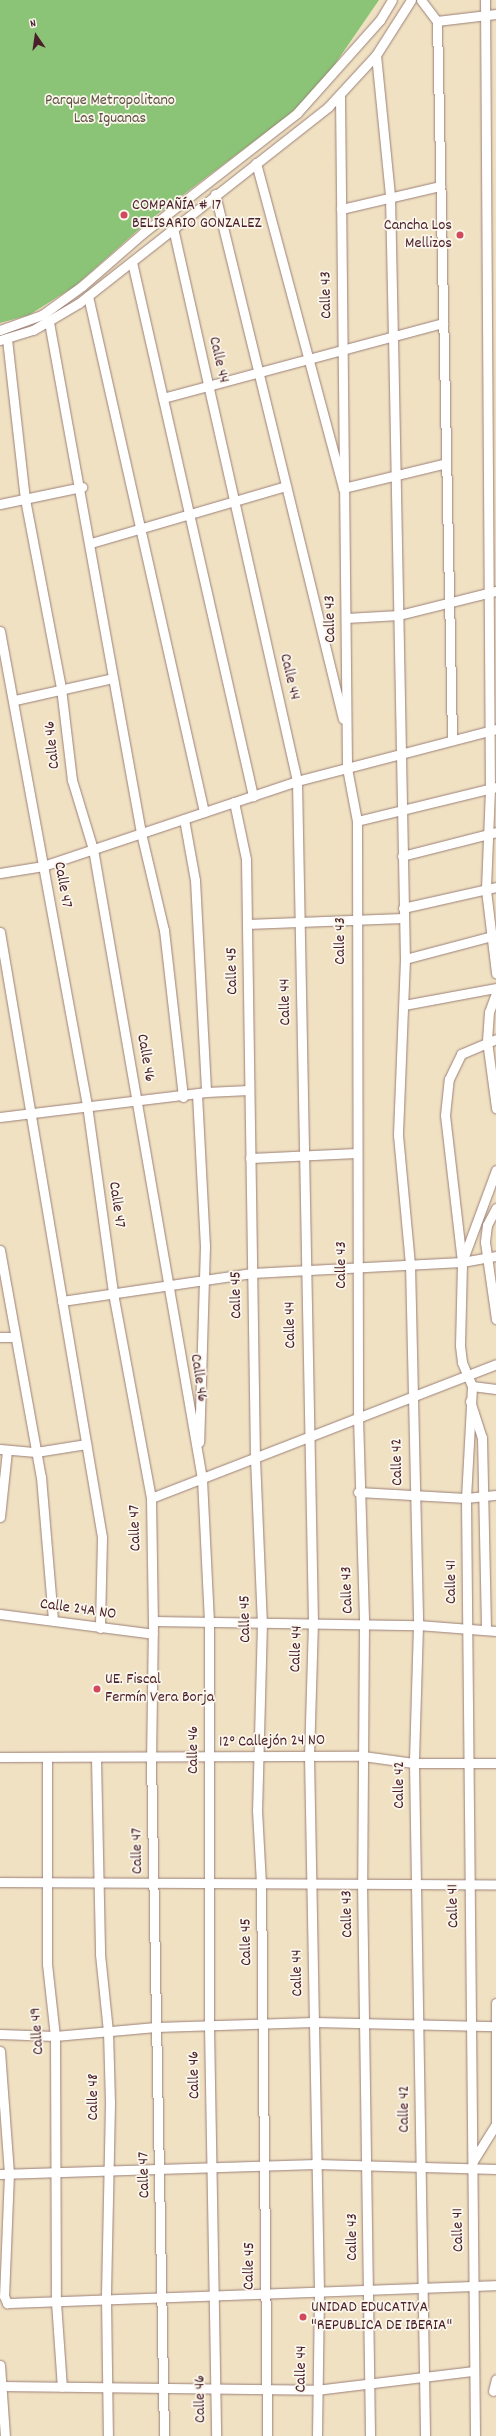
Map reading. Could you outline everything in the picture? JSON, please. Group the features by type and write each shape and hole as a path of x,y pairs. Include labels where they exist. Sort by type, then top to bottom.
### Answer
{"street":[{"path":"0,330 42,315 82,286 143,233 297,113 380,20 392,0"},
{"path":"3,340 49,322 88,296 340,96 376,55 411,0"},
{"path":"421,0 437,21 452,739"},
{"path":"485,0 486,287 491,428 493,788 493,833 486,890 493,936 496,973"},
{"path":"437,21 496,14"},
{"name":"Calle 42","path":"376,55 390,196 399,615 402,856 405,959 398,1135 410,1264 418,1625 414,1763 421,2025 421,2288 425,2436"},
{"name":"Calle 43","path":"340,96 347,768 357,821 358,1492 364,1624 362,1882 368,2166 367,2290 370,2436"},
{"path":"486,162 496,162"},
{"path":"256,163 343,488 446,463"},
{"path":"341,209 390,196 440,186"},
{"path":"215,194 347,733"},
{"name":"Calle 44","path":"173,228 297,781 308,1436 313,1622 309,1756 319,2293 316,2390 317,2436"},
{"path":"143,233 153,244"},
{"path":"132,262 254,796"},
{"path":"486,287 496,287"},
{"path":"88,296 204,812"},
{"path":"49,322 82,487 113,678 142,833 164,930 183,1097"},
{"path":"163,398 443,323"},
{"name":"Calle 46","path":"3,340 24,499 62,688 72,780 93,849 168,1284 188,1410 198,1449 202,1479 209,1621 209,2026 216,2436"},
{"path":"91,543 286,486"},
{"path":"0,504 82,487"},
{"path":"346,618 399,615 449,605 491,593"},
{"name":"Calle 47","path":"0,631 15,700 43,866 87,1105 113,1293 150,1498 154,1621 151,1758 160,2169 160,2295 164,2436"},
{"path":"15,700 62,688 113,678"},
{"path":"0,873 43,866 297,781 452,739 492,730"},
{"path":"357,821 493,788"},
{"name":"Calle 45","path":"234,802 246,859 252,1273 256,1458 262,1622 260,1757 257,1810 261,1882 262,2024 266,2165 264,2294 267,2436"},
{"path":"184,819 195,880 206,1092"},
{"path":"402,856 493,833"},
{"path":"247,924 299,924 356,920 403,913 496,887"},
{"path":"0,932 2,958 31,1113 102,1537 100,1628"},
{"path":"405,959 493,936"},
{"path":"404,1006 496,988"},
{"path":"496,993 489,1012 496,1108"},
{"path":"492,1040 461,1054 448,1079 445,1115 462,1262 460,1345 467,1377 472,1386 496,1389"},
{"path":"0,1116 87,1105 183,1097 206,1092 249,1090"},
{"path":"197,1094 205,1245 201,1279 202,1406 198,1449"},
{"path":"250,1158 357,1153"},
{"path":"462,1262 496,1170"},
{"path":"496,1208 487,1225 486,1258 496,1307 496,1319"},
{"path":"0,1250 14,1337 36,1452 53,1621"},
{"path":"62,1301 201,1279 252,1273 357,1266 462,1262 496,1256"},
{"path":"0,1337 14,1337"},
{"path":"150,1498 256,1458 308,1436 467,1377 496,1364"},
{"name":"Calle 41","path":"472,1386 466,1498 468,1884 472,2026 474,2285 472,2371 475,2436"},
{"path":"470,1401 482,1437 486,1630"},
{"path":"0,1517 3,1450 36,1452 86,1444"},
{"path":"358,1492 414,1493 466,1498 496,1495"},
{"name":"Calle 24A NO","path":"0,1614 153,1634"},
{"path":"154,1621 313,1622 418,1625 496,1631"},
{"name":"12° Callejón 24 NO","path":"0,1757 209,1758 363,1756 414,1763 496,1763"},
{"name":"Calle 49","path":"47,1757 47,1964 54,2036 56,2302 60,2388"},
{"name":"Calle 48","path":"96,1758 100,1954 108,2031 106,2298 108,2436"},
{"path":"0,1882 416,1882 496,1885"},
{"path":"473,2165 496,2124 496,2003"},
{"path":"0,2034 54,2036 156,2028 314,2022 495,2026"},
{"path":"0,2052 4,2173 5,2300 11,2304 160,2295 319,2293 474,2285 496,2286"},
{"path":"4,2173 316,2164 420,2167 473,2165 496,2169"},
{"path":"0,2365 5,2436"},
{"path":"1,2386 266,2391 316,2390 472,2371"},
{"path":"493,2391 496,2379"}],"green space":[{"name":"Parque Metropolitano Las Iguanas","path":"0,0 379,0 324,80 290,114 147,222 75,286 29,315 0,323"}],"place":[{"name":"COMPAÑÍA # 17 BELISARIO GONZALEZ","path":"124,215"},
{"name":"Cancha Los Mellizos","path":"460,235"},
{"name":"UE. Fiscal Fermín Vera Borja","path":"97,1689"},
{"name":"UNIDAD EDUCATIVA \"REPUBLICA DE IBERIA\"","path":"303,2317"}]}
